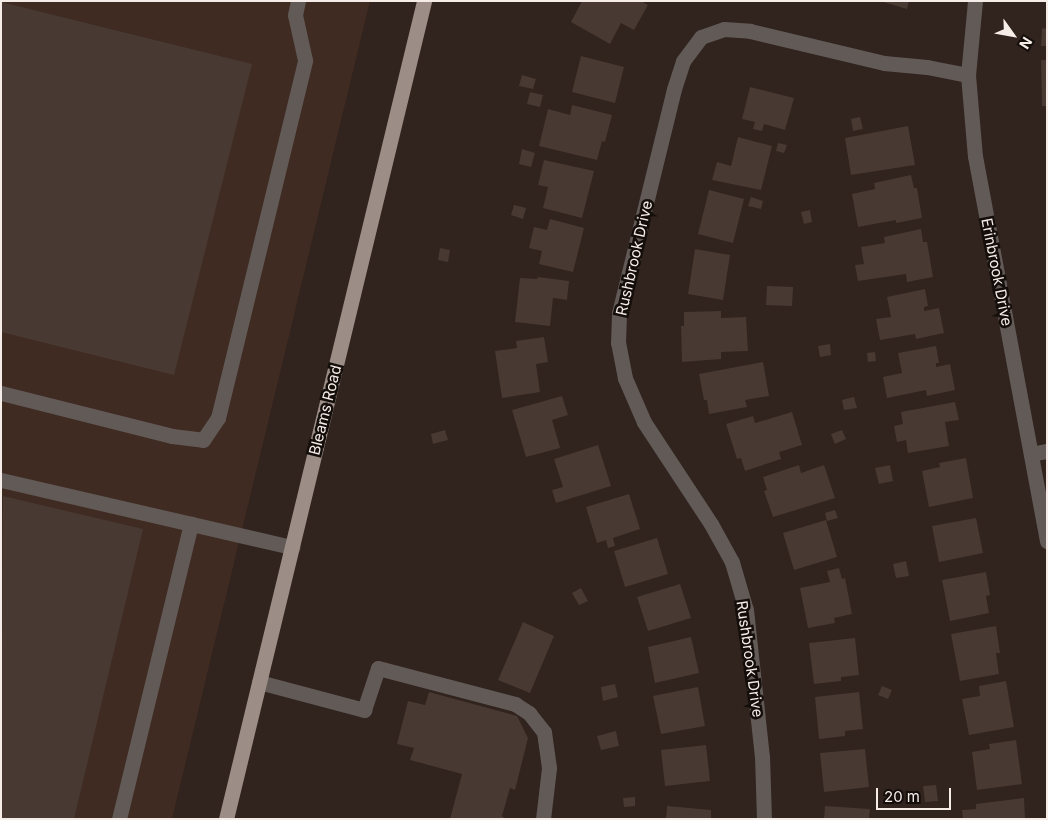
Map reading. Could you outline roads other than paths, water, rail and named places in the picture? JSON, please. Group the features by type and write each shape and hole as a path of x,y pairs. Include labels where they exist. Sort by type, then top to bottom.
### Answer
{"main road":[{"name":"Bleams Road","path":"226,819 424,1"}],"street":[{"path":"1,393 172,436 203,440 218,418 304,60 295,15 298,1"},
{"name":"Erinbrook Drive","path":"975,1 968,75 975,156 1047,541"},
{"name":"Rushbrook Drive","path":"764,819 762,757 746,610 732,562 711,524 644,422 625,378 618,343 619,313 674,89 683,61 701,37 724,29 750,31 884,63 928,67 968,75"},
{"path":"1031,454 1047,451"},
{"path":"1,480 292,547"},
{"path":"120,819 191,524"},
{"path":"259,682 364,710 378,668 515,704 529,713 544,732 549,768 543,819"}]}
